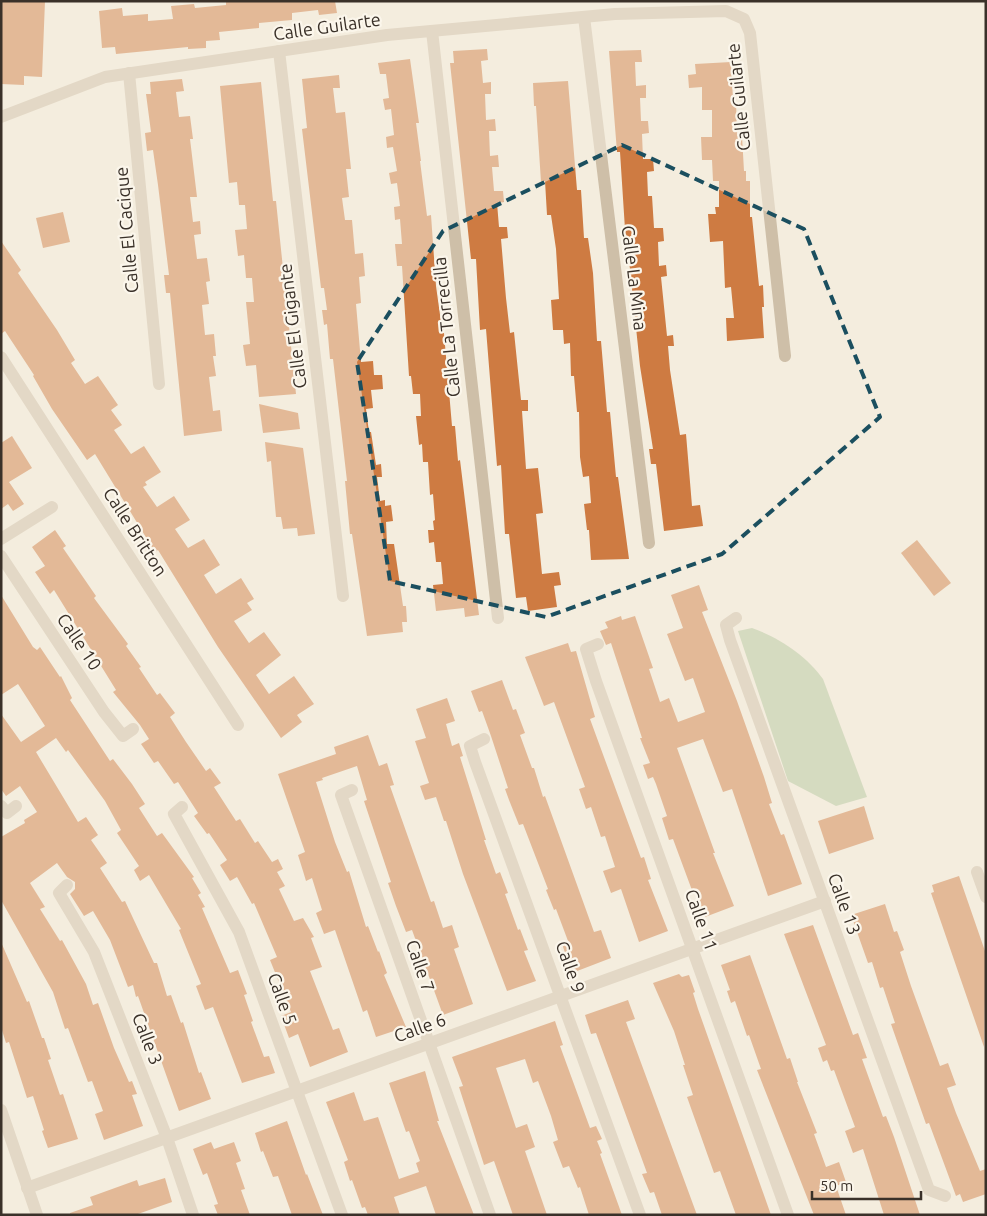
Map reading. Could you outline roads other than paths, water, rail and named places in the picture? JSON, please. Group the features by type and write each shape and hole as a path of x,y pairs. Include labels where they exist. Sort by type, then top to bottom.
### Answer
{"street":[{"name":"Calle Guilarte","path":"1,117 105,77 279,51 432,31 584,17 726,11 744,19 750,33 785,356"},
{"name":"Calle La Mina","path":"584,17 649,543"},
{"name":"Calle La Torrecilla","path":"432,31 498,618"},
{"name":"Calle El Gigante","path":"279,51 343,596"},
{"name":"Calle El Cacique","path":"129,73 159,384"},
{"name":"Calle Britton","path":"1,357 238,725"},
{"path":"1,539 52,507"},
{"name":"Calle 10","path":"1,556 104,712 123,736 133,729"},
{"name":"Calle 13","path":"736,618 726,625 730,640 929,1190 946,1196"},
{"name":"Calle 11","path":"598,644 586,649 596,681 788,1215"},
{"name":"Calle 9","path":"484,739 470,746 475,762 562,996 640,1215"},
{"name":"Calle 7","path":"352,790 341,795 490,1215"},
{"path":"1,806 7,813 16,806"},
{"name":"Calle 5","path":"182,806 174,814 239,932 342,1215"},
{"path":"977,872 986,898"},
{"name":"Calle 3","path":"67,884 59,893 94,952 166,1138 192,1215"},
{"name":"Calle 6","path":"27,1188 825,901"},
{"path":"1,1110 37,1215"}]}
